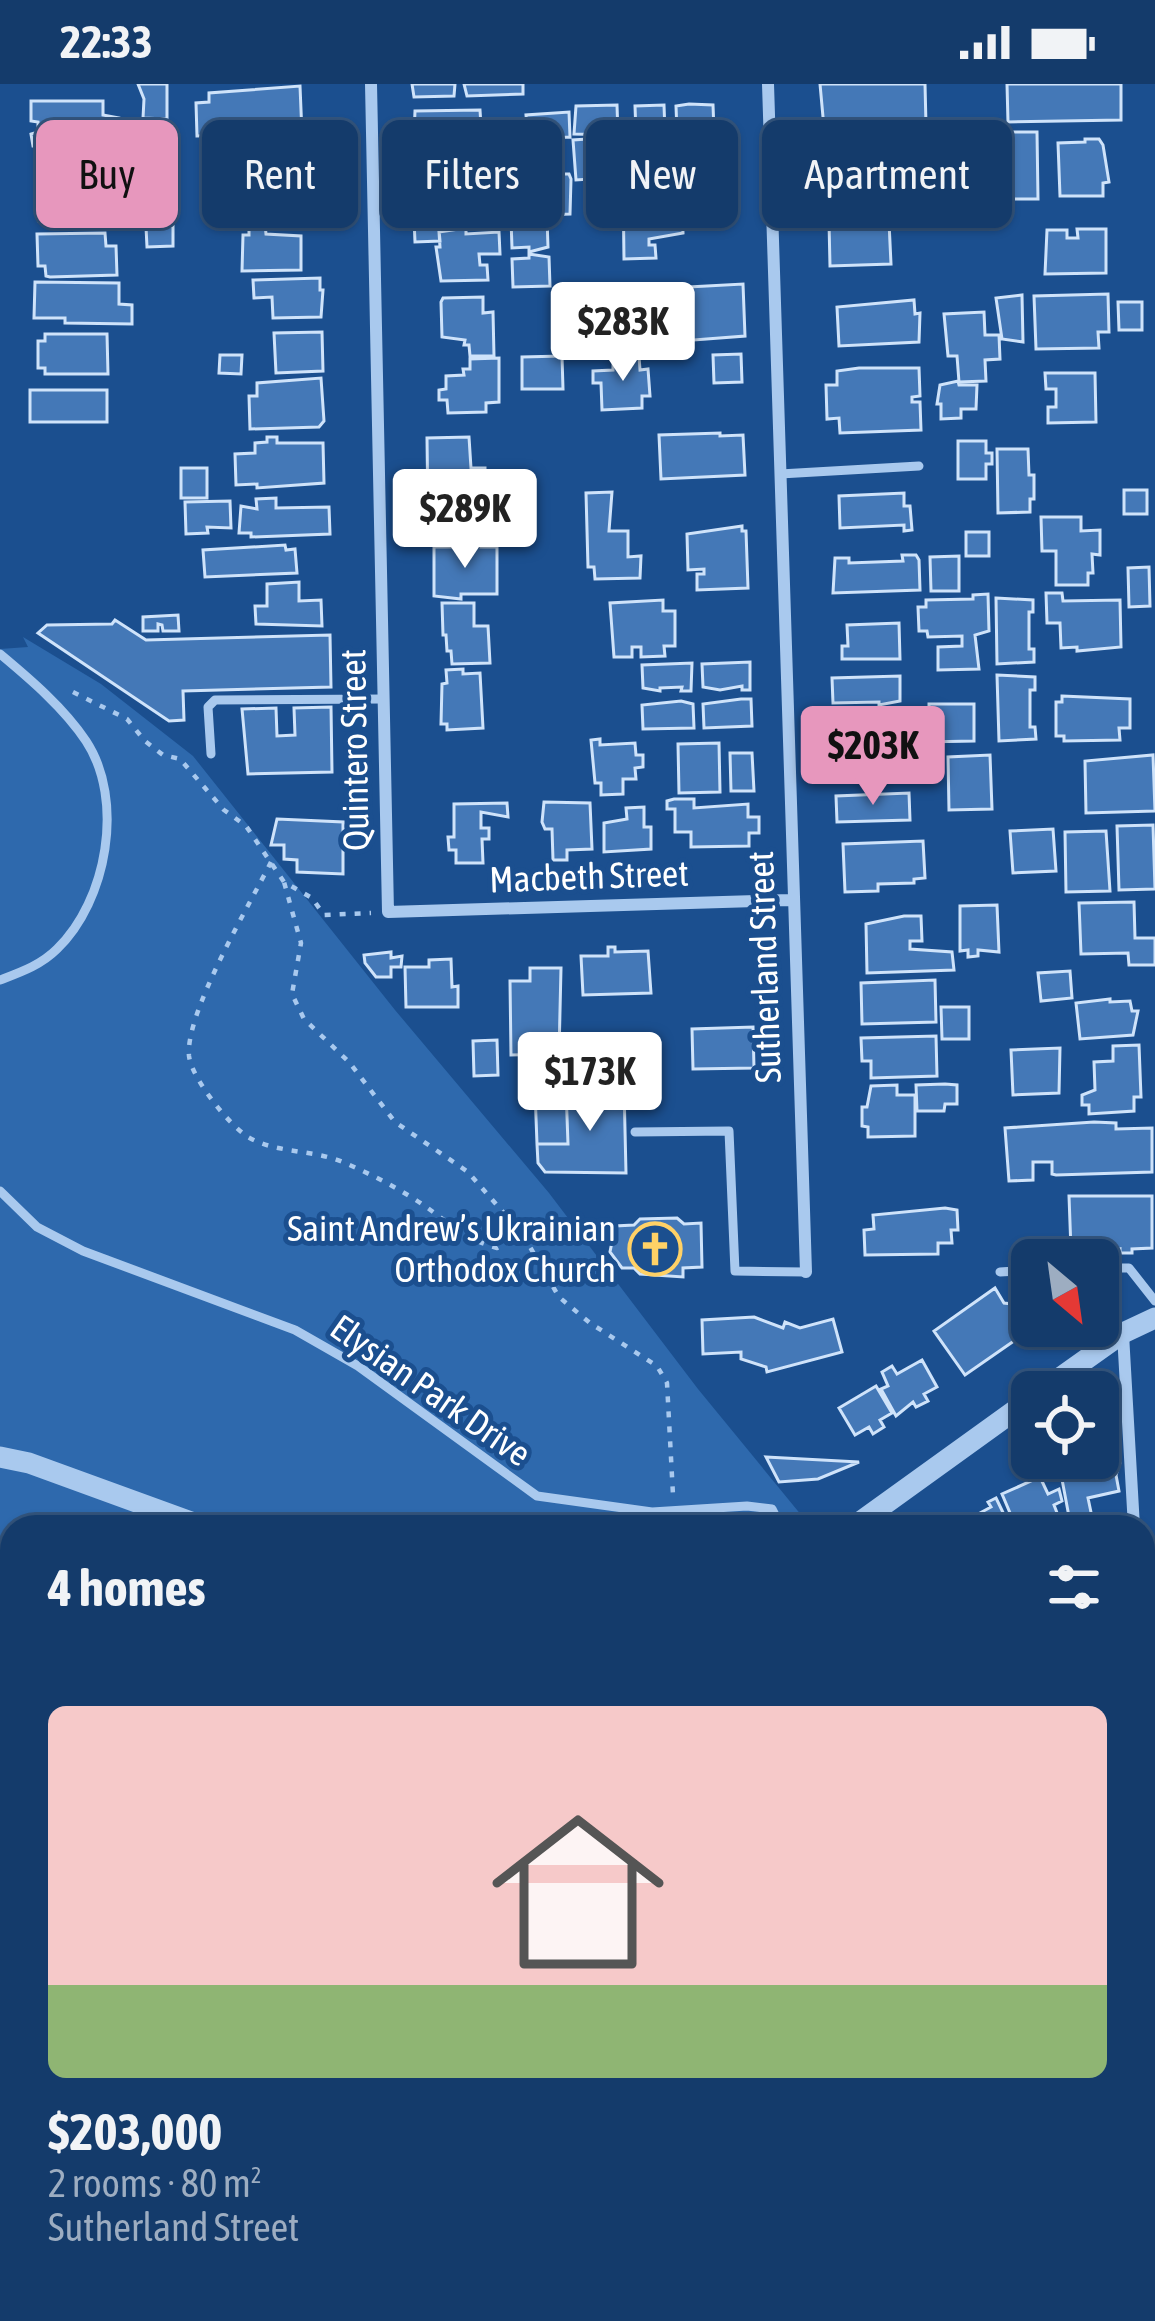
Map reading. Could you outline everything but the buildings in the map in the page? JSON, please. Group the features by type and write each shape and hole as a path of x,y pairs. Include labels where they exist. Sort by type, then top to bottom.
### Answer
{"street":[{"name":"Quintero Street","path":"371,84 388,911"},
{"name":"Sutherland Street","path":"768,84 806,1272"},
{"name":"Macbeth Street","path":"388,911 791,901"},
{"path":"1070,1371 1123,1333 1155,1318"},
{"path":"1123,1333 1133,1515"},
{"path":"870,1515 1011,1413"},
{"path":"0,1457 172,1515"}],"lane":[{"path":"780,474 919,466"},
{"path":"0,654 40,689 88,743 104,790 107,836 97,882 76,927 35,967 0,980"},
{"path":"211,754 208,707 214,700 383,699"},
{"path":"635,1132 729,1132 735,1271 806,1272"},
{"name":"Elysian Park Drive","path":"0,1191 37,1227 83,1251 295,1330 358,1366 537,1496 652,1513 747,1506 772,1509 775,1515"},
{"path":"1119,1268 1129,1268 1155,1301"},
{"path":"1000,1272 1011,1271"}],"path":[{"path":"66,688 127,719 145,742 163,755 180,759 224,809 246,826 284,882 301,943 292,994 304,1018 349,1062 395,1122 468,1172 523,1235 559,1297 657,1366 667,1383 671,1409 672,1511"},
{"path":"271,862 195,1020 189,1056 198,1083 245,1136 274,1148 306,1150 358,1169 414,1198 476,1243 497,1248 523,1235"},
{"path":"284,882 312,898 324,915 388,911"}],"shaded area":[{"path":"23,637 101,684 193,756 395,1010 549,1193 801,1515 0,1515 0,649 28,647"}],"place":[{"name":"Saint Andrew’s Ukrainian Orthodox Church","path":"655,1249"}]}
